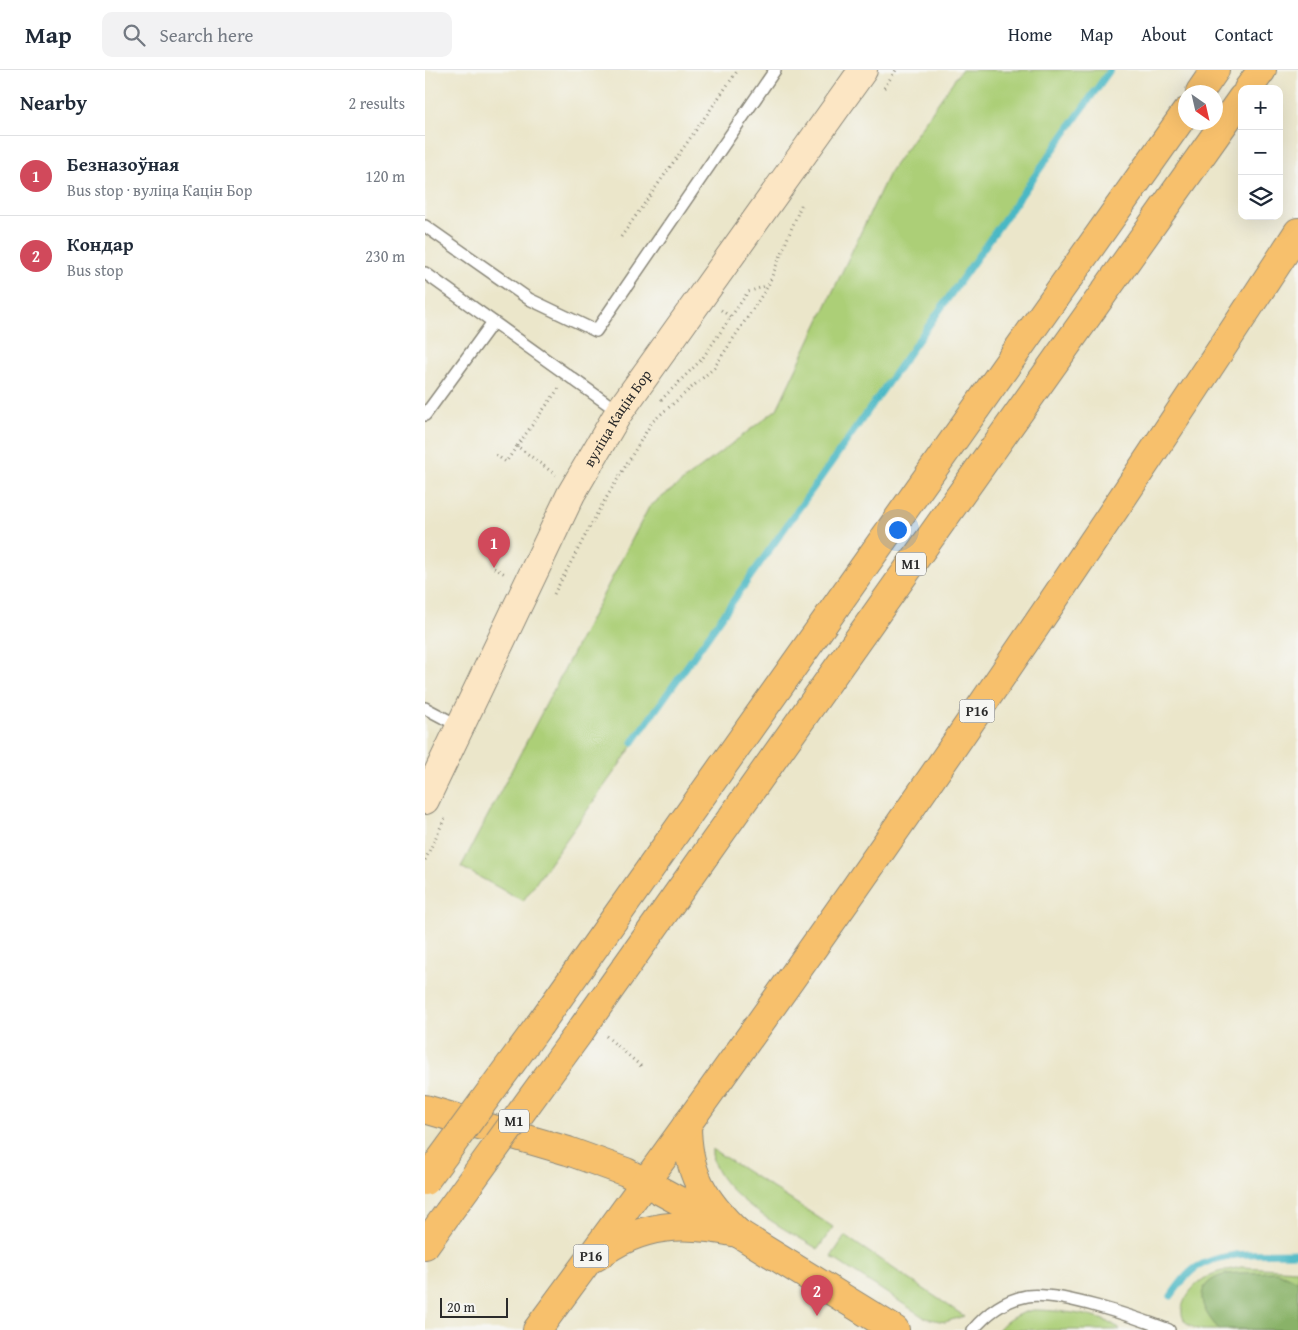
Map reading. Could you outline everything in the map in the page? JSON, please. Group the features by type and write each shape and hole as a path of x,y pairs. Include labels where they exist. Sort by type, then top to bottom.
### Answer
{"main road":[{"name":"вуліца Кацін Бор","path":"435,808 459,726 529,585 571,494 619,412 863,70"},
{"path":"1204,85 1215,70"},
{"path":"1251,85 1262,70"},
{"name":"М1","path":"425,1245 584,1025 1238,104"},
{"name":"М1","path":"425,1181 540,1024 1178,122"},
{"name":"Р16","path":"537,1330 646,1182 911,806 1155,453 1298,232"},
{"name":"Р16","path":"425,1109 598,1160 646,1182 738,1233 895,1330"},
{"name":"Р16","path":"687,1124 687,1146 690,1165 697,1182 719,1215 738,1233"},
{"name":"Р16","path":"583,1268 617,1244 639,1233 661,1227 686,1225 738,1233"}],"lane":[{"path":"425,226 529,299 596,331 775,70"},
{"path":"425,273 619,412"},
{"path":"425,415 493,322"},
{"path":"425,708 459,726"},
{"path":"973,1330 997,1308 1013,1300 1030,1296 1047,1296 1098,1307 1169,1330"}],"path":[{"path":"621,238 738,70"},
{"path":"879,94 896,70"},
{"path":"551,599 599,510 652,422 714,368 768,286 800,205 806,197"},
{"path":"655,406 702,359 748,292 768,286"},
{"path":"496,455 506,462 567,375"},
{"path":"517,446 557,476"},
{"path":"425,860 435,808"},
{"path":"584,1025 641,1067"}],"green space":[{"path":"961,70 1111,70 523,901 461,867 649,507 777,409 889,173"},
{"path":"712,1149 833,1227 818,1249 752,1208 736,1194 723,1180 714,1165"},
{"path":"845,1236 964,1316 945,1322 925,1318 831,1257"},
{"path":"1241,1267 1298,1270 1298,1330 1202,1330 1191,1326 1185,1321 1182,1314 1183,1306 1186,1298 1197,1284 1214,1274"},
{"path":"1278,1272 1298,1281 1298,1330 1219,1329 1208,1316 1202,1301 1202,1293 1211,1281 1225,1274"},
{"path":"1033,1310 1079,1314 1104,1320 1120,1330 998,1330 1014,1317"}],"waterway":[{"path":"633,742 1110,70"},
{"path":"1171,1296 1189,1273 1208,1262 1233,1255 1298,1253"}],"place":[{"name":"Безназоўная","path":"494,568"},
{"name":"Кондар","path":"817,1316"}]}
